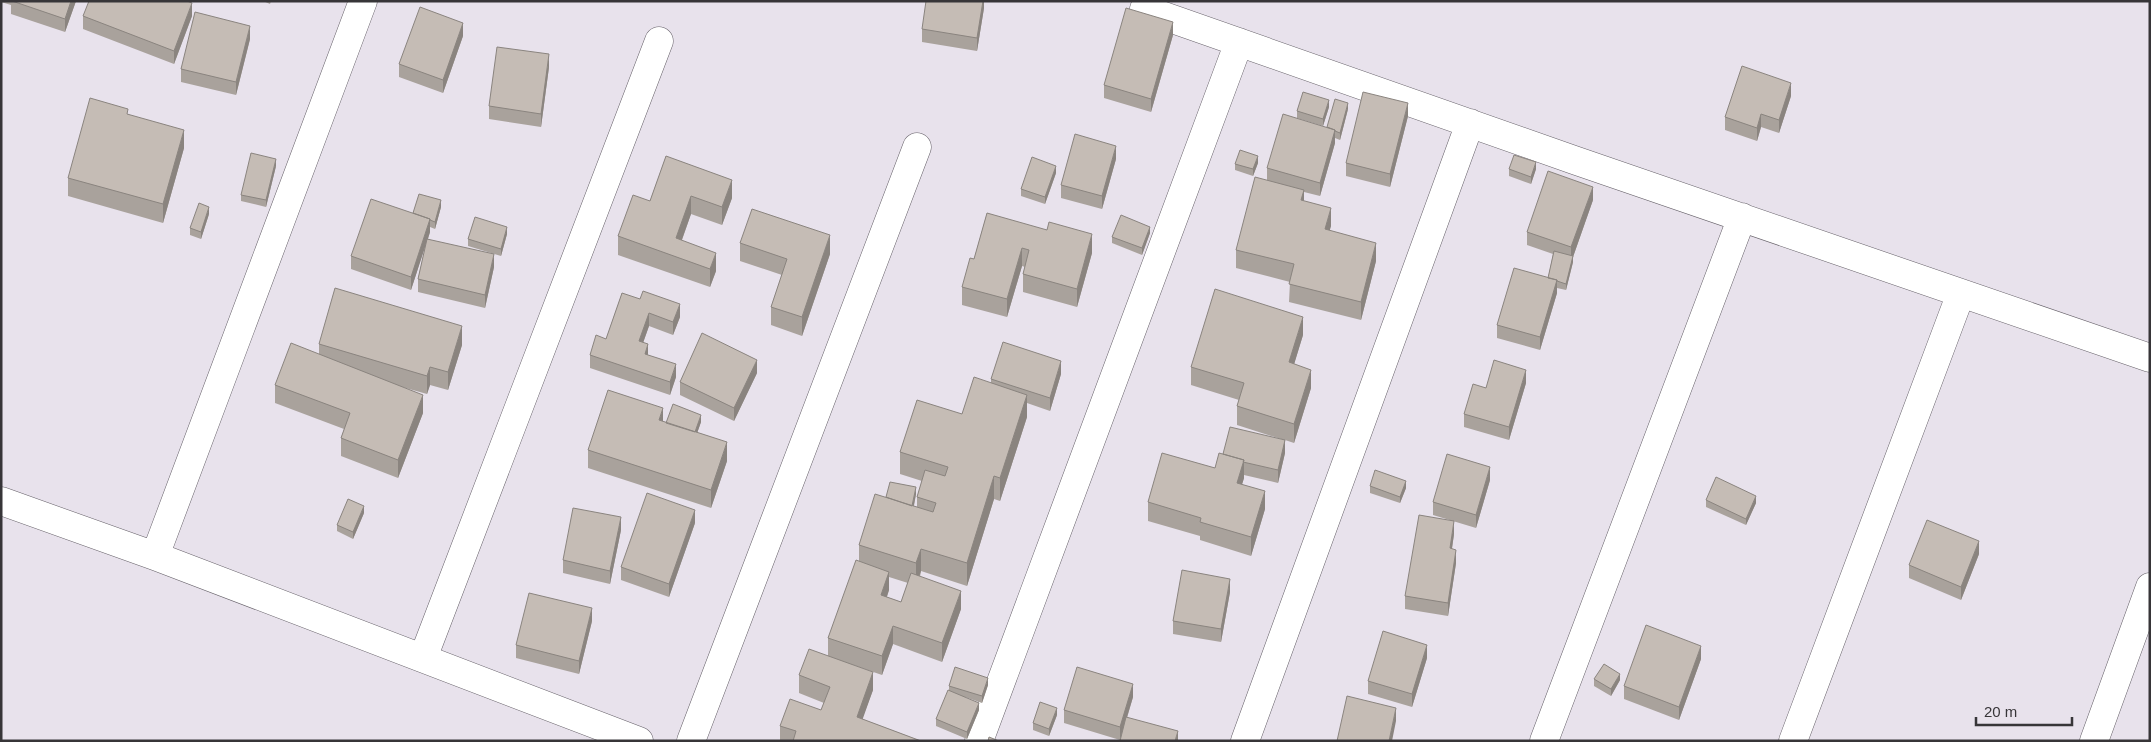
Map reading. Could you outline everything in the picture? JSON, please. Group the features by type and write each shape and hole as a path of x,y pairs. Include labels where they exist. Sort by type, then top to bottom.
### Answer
{"street":[{"path":"156,556 363,1"},
{"path":"1144,9 1470,124 2150,358"},
{"path":"423,658 659,41"},
{"path":"979,741 1239,42"},
{"path":"1245,741 1470,124"},
{"path":"691,741 918,147"},
{"path":"1544,741 1742,217"},
{"path":"1793,741 1961,293"},
{"path":"1,501 156,556 639,741"},
{"path":"2094,741 2150,588"}],"building":[{"path":"12,1 71,1 65,19"},
{"path":"89,1 187,1 192,3 174,51 83,16"},
{"path":"926,1 983,1 977,38 922,29"},
{"path":"420,7 463,23 443,80 399,64"},
{"path":"1126,8 1173,22 1151,99 1104,85"},
{"path":"195,12 250,26 236,82 181,69"},
{"path":"497,47 549,54 541,114 489,106"},
{"path":"1742,66 1791,83 1779,120 1761,114 1757,128 1725,117"},
{"path":"1303,92 1329,100 1323,119 1297,111"},
{"path":"1363,92 1408,103 1390,174 1346,163"},
{"path":"90,98 128,109 127,114 184,130 163,204 68,178"},
{"path":"1335,99 1348,103 1340,133 1327,127"},
{"path":"1283,114 1335,130 1320,183 1267,168"},
{"path":"1075,134 1116,146 1102,196 1061,185"},
{"path":"1240,150 1258,156 1253,169 1235,164"},
{"path":"251,153 276,159 266,200 241,195"},
{"path":"1514,155 1536,162 1531,177 1509,169"},
{"path":"666,156 732,180 722,207 691,196 676,238 716,253 710,269 618,236 633,195 650,201"},
{"path":"1032,157 1056,166 1045,197 1021,189"},
{"path":"1548,171 1593,187 1571,247 1527,232"},
{"path":"1255,177 1304,190 1301,200 1331,208 1325,229 1376,243 1361,302 1289,284 1294,264 1236,250"},
{"path":"419,194 441,200 435,222 413,213"},
{"path":"371,199 430,219 411,277 351,256"},
{"path":"199,203 209,207 201,232 190,228"},
{"path":"752,209 830,235 802,317 771,307 787,259 740,243"},
{"path":"987,213 1047,230 1049,222 1092,234 1077,289 1023,274 1029,250 1022,248 1007,299 962,287 970,258 974,259"},
{"path":"1121,215 1150,227 1142,248 1112,237"},
{"path":"475,217 507,227 501,249 468,239"},
{"path":"427,239 494,254 485,295 418,279"},
{"path":"1554,251 1573,256 1566,284 1548,278"},
{"path":"1514,268 1557,280 1540,337 1497,325"},
{"path":"335,288 462,326 448,372 430,367 427,376 319,344"},
{"path":"1215,289 1303,317 1289,362 1311,370 1294,424 1237,406 1244,383 1191,367"},
{"path":"643,291 680,304 673,322 649,313 639,341 648,344 645,354 676,364 670,382 590,355 596,335 606,339 622,293 640,299"},
{"path":"702,333 757,360 734,408 680,382"},
{"path":"1003,342 1061,361 1050,398 991,379"},
{"path":"291,343 423,395 398,460 341,438 350,413 275,385"},
{"path":"1494,360 1526,370 1509,427 1464,414 1473,384 1486,388"},
{"path":"974,377 1027,395 1000,478 994,476 967,563 921,549 916,563 859,545 875,494 933,512 936,503 917,497 925,470 945,476 948,467 900,452 917,400 962,414"},
{"path":"608,390 663,408 659,420 727,442 711,490 588,450"},
{"path":"673,404 701,415 695,432 666,423"},
{"path":"1230,427 1285,440 1278,470 1243,462 1244,460 1223,454"},
{"path":"1162,453 1215,468 1219,453 1244,460 1237,483 1265,491 1251,537 1200,522 1201,518 1148,502"},
{"path":"1447,454 1490,467 1476,515 1433,502"},
{"path":"1375,470 1406,481 1400,497 1370,486"},
{"path":"1716,477 1756,496 1746,519 1706,500"},
{"path":"890,482 916,487 912,506 886,497"},
{"path":"647,493 695,510 669,584 621,567"},
{"path":"348,499 364,506 353,532 337,525"},
{"path":"573,508 621,517 610,571 563,560"},
{"path":"1419,515 1454,521 1450,548 1456,550 1448,603 1405,596"},
{"path":"1927,520 1979,541 1961,587 1909,565"},
{"path":"856,560 889,572 881,595 901,602 911,573 961,591 942,643 893,626 882,656 828,638"},
{"path":"1182,570 1230,579 1221,629 1173,621"},
{"path":"529,593 592,608 579,661 516,645"},
{"path":"1646,625 1701,646 1679,707 1624,686"},
{"path":"1383,631 1427,645 1412,694 1368,681"},
{"path":"809,649 873,672 857,717 921,741 793,741 796,731 780,726 790,699 821,710 830,687 799,675"},
{"path":"1604,664 1620,674 1611,689 1594,679"},
{"path":"955,667 988,678 982,696 949,686"},
{"path":"1077,667 1133,684 1120,727 1064,710"},
{"path":"948,690 979,703 967,732 936,719"},
{"path":"1347,696 1396,708 1389,741 1337,741"},
{"path":"1040,702 1057,708 1049,729 1033,723"},
{"path":"1126,717 1178,731 1175,741 1120,741"},
{"path":"989,737 999,741 988,741"}]}
